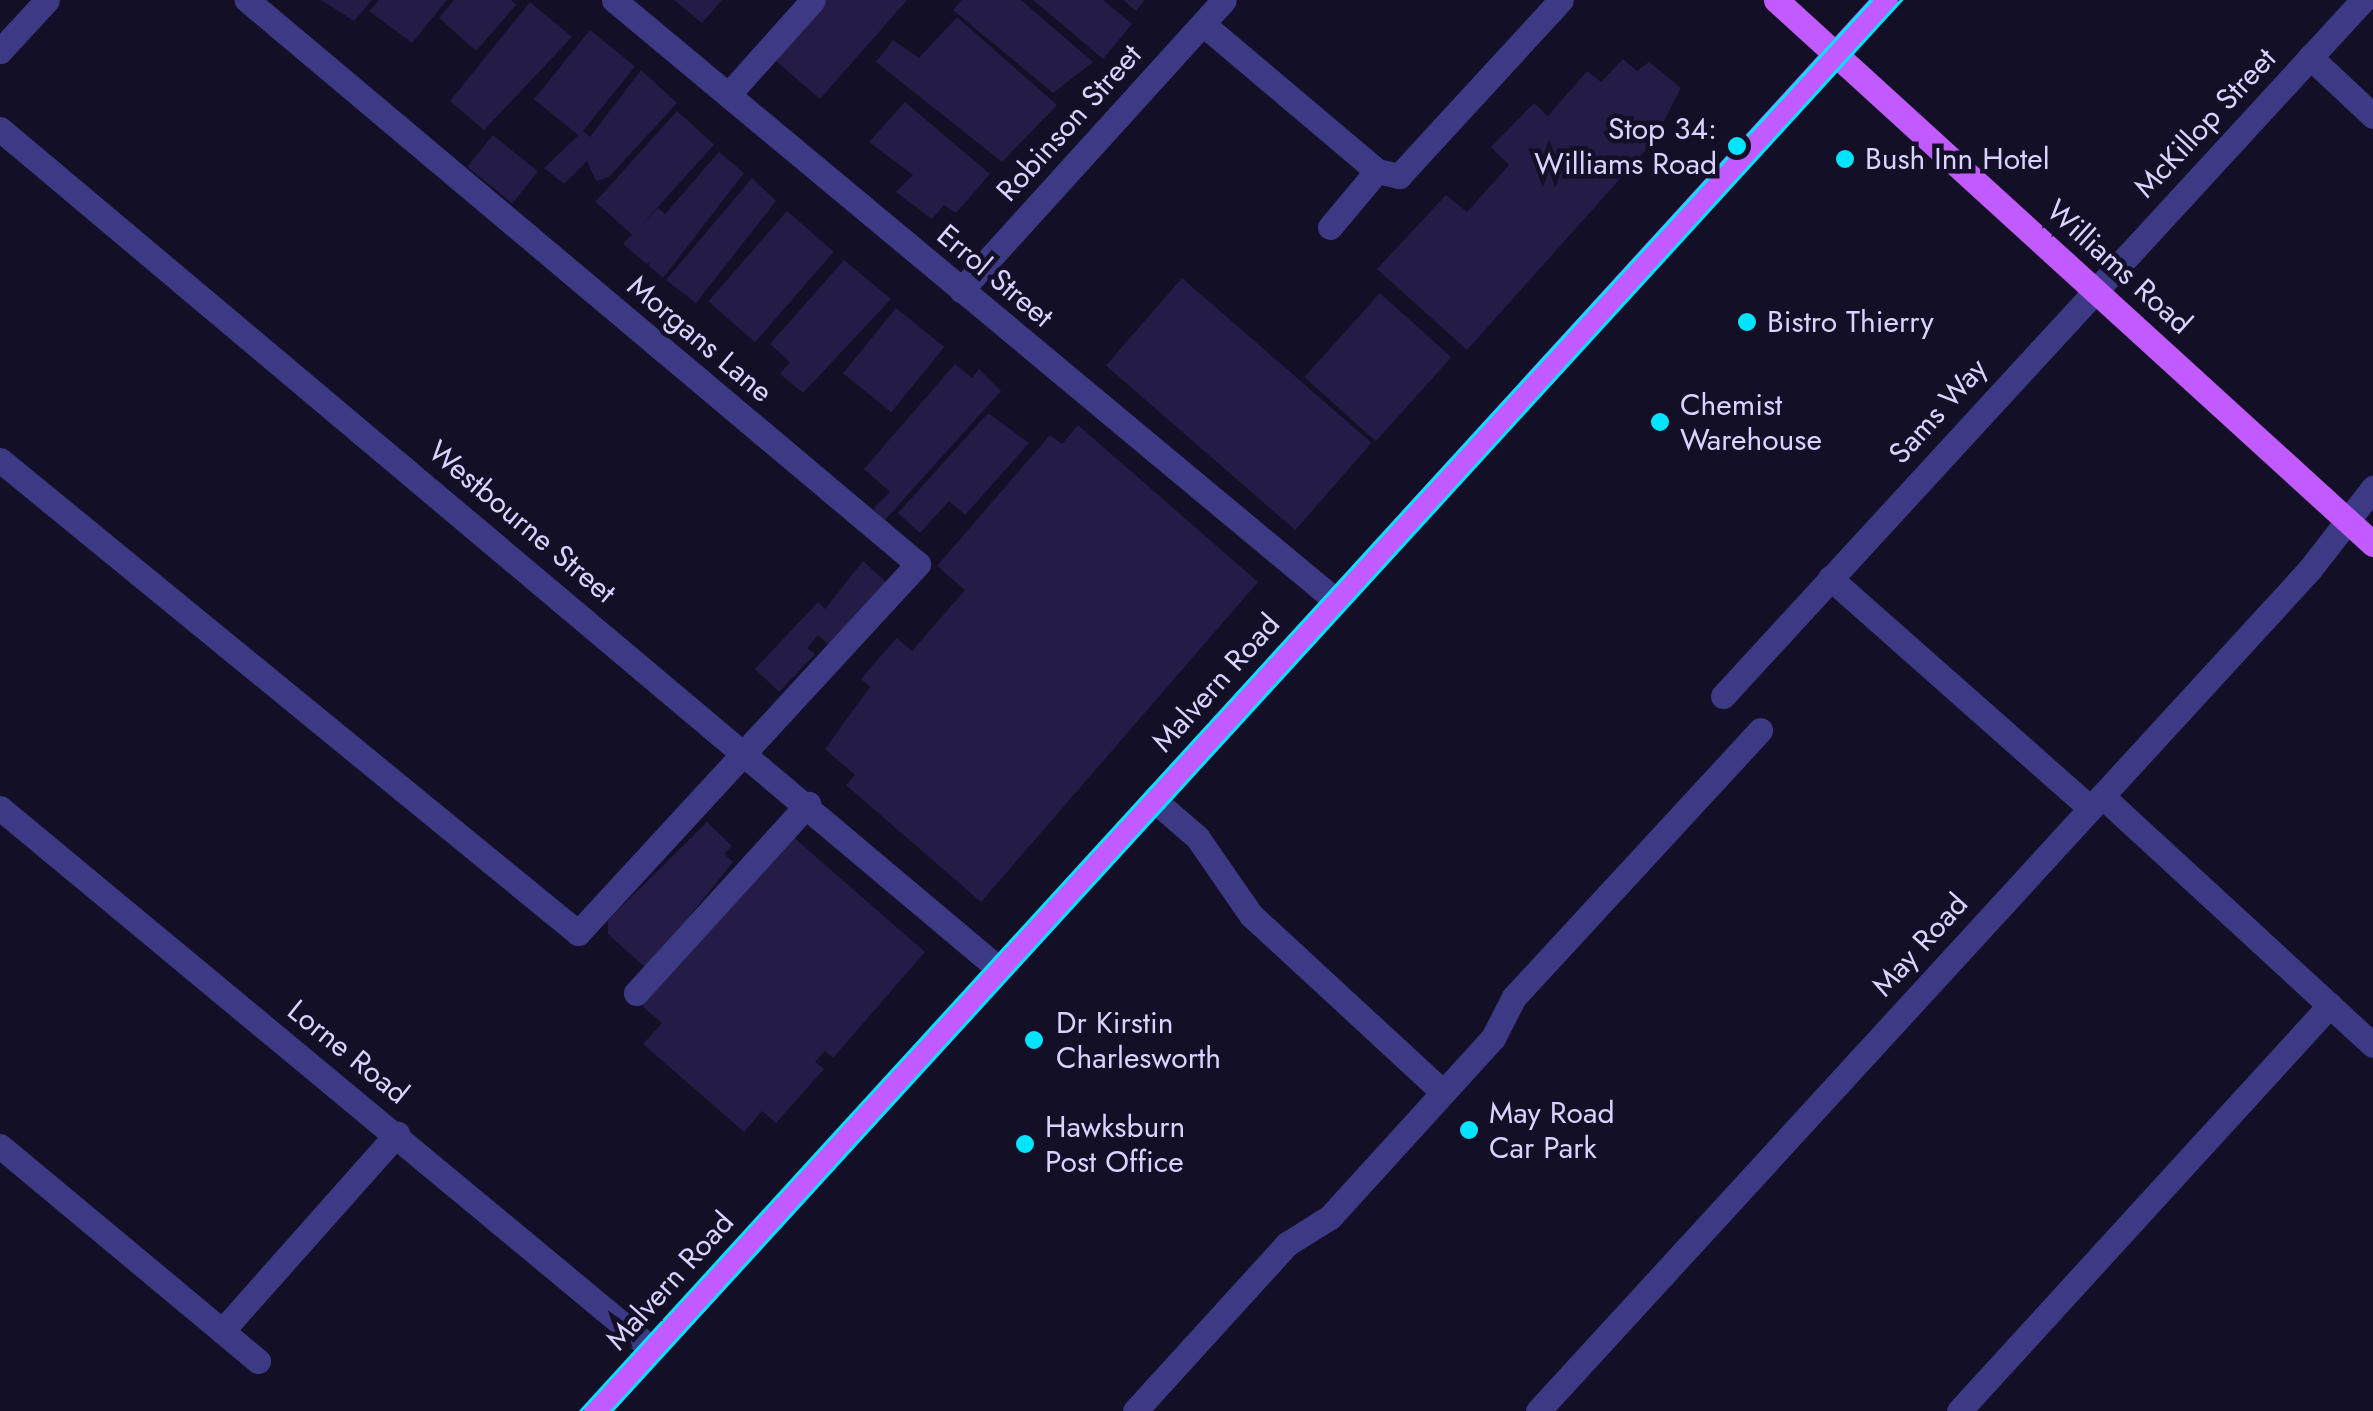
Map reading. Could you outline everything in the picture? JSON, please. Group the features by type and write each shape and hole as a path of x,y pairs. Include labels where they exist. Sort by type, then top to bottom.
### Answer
{"main road":[{"name":"Williams Road","path":"1776,0 2373,544"},
{"name":"Malvern Road","path":"596,1411 1885,0"}],"street":[{"path":"0,51 46,0"},
{"name":"Morgans Lane","path":"247,0 918,564 748,752"},
{"name":"Errol Street","path":"614,0 1336,601"},
{"path":"728,95 813,0"},
{"name":"Robinson Street","path":"961,290 1224,0"},
{"path":"1203,24 1377,171 1399,176 1561,0"},
{"name":"McKillop Street","path":"2094,289 2363,0"},
{"path":"2310,57 2373,116"},
{"name":"Westbourne Street","path":"0,130 748,752 999,969"},
{"path":"1330,227 1377,171"},
{"name":"Sams Way","path":"1723,696 2094,289"},
{"path":"0,460 578,934 748,752"},
{"name":"May Road","path":"1538,1411 2096,802 2348,521 2373,488"},
{"path":"1830,578 2096,802 2373,1044"},
{"path":"1135,1411 1493,1038 1514,997 1760,730"},
{"path":"1154,800 1197,837 1251,915 1443,1092"},
{"path":"636,993 808,804"},
{"name":"Lorne Road","path":"0,808 652,1349"},
{"path":"1959,1411 2330,1005"},
{"path":"222,1331 397,1134"},
{"path":"0,1146 258,1361"}],"building":[{"path":"321,0 372,0 354,21"},
{"path":"379,0 447,0 412,43 369,11"},
{"path":"454,0 511,0 516,5 476,51 439,18"},
{"path":"674,0 722,0 702,23"},
{"path":"821,0 907,0 820,99 769,55"},
{"path":"962,0 1021,0 1093,62 1053,93 953,10"},
{"path":"1033,0 1103,0 1132,24 1103,59"},
{"path":"1123,0 1145,0 1136,11"},
{"path":"530,2 572,37 484,130 450,101"},
{"path":"957,17 1057,105 1002,162 876,62 893,40 919,58"},
{"path":"590,30 635,67 579,136 534,99"},
{"path":"1623,59 1637,71 1649,62 1681,88 1653,142 1467,350 1377,269 1446,195 1467,212 1509,165 1491,147 1534,103 1548,116 1587,71 1601,82"},
{"path":"641,70 677,103 609,177 596,181 587,161 564,184 544,168 583,131 590,137"},
{"path":"905,102 990,174 956,213 944,205 932,219 896,192 913,175 869,142"},
{"path":"677,111 714,144 633,235 595,202"},
{"path":"493,135 538,172 512,203 467,167"},
{"path":"719,152 744,173 663,278 623,244 658,208 665,214"},
{"path":"752,178 776,201 696,303 666,280"},
{"path":"787,211 834,252 755,342 708,302"},
{"path":"844,260 891,299 803,393 780,374 790,362 770,344"},
{"path":"1182,278 1371,443 1295,530 1106,366"},
{"path":"1380,293 1451,357 1376,441 1304,377"},
{"path":"896,308 944,347 891,412 843,373"},
{"path":"955,364 972,378 979,369 1001,391 885,520 873,509 890,492 864,469"},
{"path":"988,413 1029,443 965,515 949,501 920,533 898,513"},
{"path":"1078,425 1258,582 981,902 846,785 855,775 825,749 870,687 861,679 879,658 897,638 912,651 965,590 937,566 1050,435 1062,444"},
{"path":"863,561 888,584 830,646 818,635 807,648 815,654 779,692 755,669 818,602 825,609"},
{"path":"707,822 732,846 724,854 733,862 647,969 608,934 608,920"},
{"path":"791,835 925,952 833,1058 825,1051 815,1062 824,1069 776,1123 762,1111 744,1132 643,1044 662,1023 642,1006"}],"tram line":[{"path":"580,1411 1871,0"},
{"path":"611,1411 1901,0"}],"place":[{"name":"Stop 34: Williams Road","path":"1737,146"},
{"name":"Bush Inn Hotel","path":"1845,159"},
{"name":"Bistro Thierry","path":"1747,322"},
{"name":"Chemist Warehouse","path":"1660,422"},
{"name":"Dr Kirstin Charlesworth","path":"1034,1040"},
{"name":"May Road Car Park","path":"1469,1130"},
{"name":"Hawksburn Post Office","path":"1025,1144"}]}
